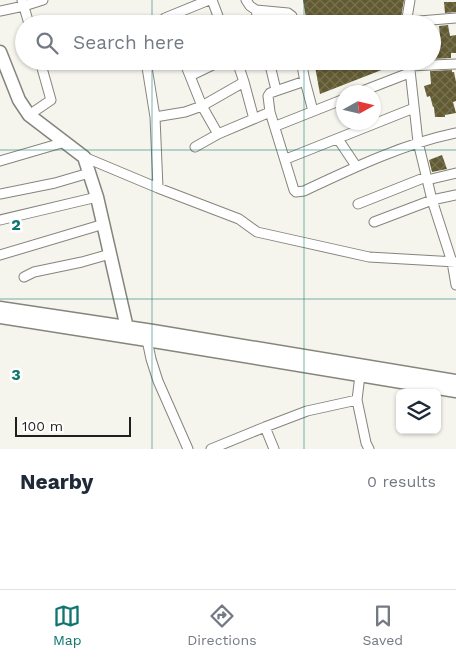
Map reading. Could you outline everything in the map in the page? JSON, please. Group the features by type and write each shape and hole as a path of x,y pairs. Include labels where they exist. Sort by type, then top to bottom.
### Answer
{"street":[{"path":"0,11 23,3 43,0"},
{"path":"179,15 210,0 217,15"},
{"path":"246,0 256,10 290,15"},
{"path":"408,15 410,0"},
{"path":"256,10 257,15"},
{"path":"441,20 456,18"},
{"path":"0,52 19,100 29,115 84,157 239,219 257,232 368,257 454,262"},
{"path":"441,65 456,64"},
{"path":"29,115 51,100 43,70"},
{"path":"147,70 155,117 158,188"},
{"path":"188,70 202,106 218,134"},
{"path":"190,76 202,70"},
{"path":"240,70 254,120"},
{"path":"271,70 276,90"},
{"path":"303,70 314,111"},
{"path":"374,85 403,70"},
{"path":"409,70 418,142 432,200 454,262 456,285"},
{"path":"305,81 269,94 270,112 276,126 294,190 299,192 356,166 418,142 456,133"},
{"path":"155,117 186,112 202,106 244,82"},
{"path":"276,126 336,102"},
{"path":"286,160 414,108"},
{"path":"195,147 218,134 270,112"},
{"path":"338,139 356,166"},
{"path":"0,161 65,142"},
{"path":"84,157 104,224 127,328"},
{"path":"0,194 55,183 89,173"},
{"path":"358,204 427,178 456,174"},
{"path":"374,222 432,200 456,195"},
{"path":"0,220 97,197"},
{"path":"0,255 104,224"},
{"path":"24,277 34,272 110,254"},
{"path":"0,308 456,381"},
{"path":"0,317 456,391"},
{"path":"147,340 158,381 188,449"},
{"path":"360,375 357,400 369,449"},
{"path":"211,449 307,411 357,400"},
{"path":"265,427 274,449"}],"building":[{"path":"303,0 404,0 402,15 306,15"},
{"path":"444,2 456,2 456,12 445,13"},
{"path":"448,25 450,36 456,35 456,53 451,53 451,58 441,59 441,26"},
{"path":"316,70 382,70 343,85 336,85 336,88 320,94"},
{"path":"452,70 456,82 456,101 453,102 456,113 445,115 445,117 435,117 434,107 430,96 427,97 424,86 431,84 430,71"},
{"path":"442,155 447,169 432,172 429,160"}]}
